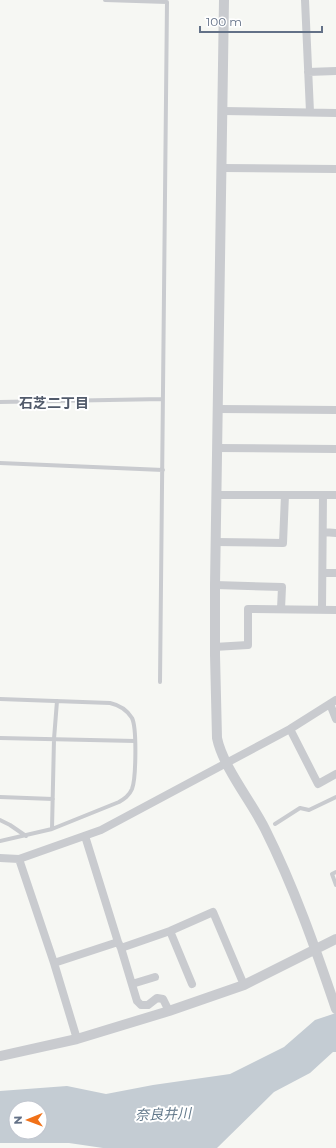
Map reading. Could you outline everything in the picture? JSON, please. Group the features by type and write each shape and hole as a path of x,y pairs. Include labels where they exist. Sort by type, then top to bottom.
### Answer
{"street":[{"path":"224,0 214,647 217,738 227,763 264,828 293,888 318,954 336,1009"},
{"path":"305,0 310,112"},
{"path":"308,72 336,71"},
{"path":"223,112 336,113"},
{"path":"222,168 336,169"},
{"path":"218,409 336,410"},
{"path":"217,448 336,449"},
{"path":"322,609 324,494"},
{"path":"216,495 336,495"},
{"path":"216,542 283,543 285,495"},
{"path":"323,532 336,533"},
{"path":"322,573 336,573"},
{"path":"215,585 282,588 281,609"},
{"path":"214,647 248,645 248,609 336,610"},
{"path":"0,858 20,859 101,830 290,729 333,702 336,719"},
{"path":"290,729 318,784 336,774"},
{"path":"84,836 137,1001 141,1005 148,1005 157,998 162,1000 169,1011"},
{"path":"20,859 77,1039"},
{"path":"54,963 170,931 213,912 244,985"},
{"path":"170,931 192,984"},
{"path":"0,1056 77,1039 169,1011 244,985 318,954 336,939"},
{"path":"132,984 155,977"}],"lane":[{"path":"105,0 167,2 160,682"},
{"path":"0,402 163,399"},
{"path":"0,463 162,470"},
{"path":"0,699 110,703 122,707 132,717 134,723 135,741 132,789 127,796 119,802 52,829 0,841"},
{"path":"52,829 54,739 57,701"},
{"path":"0,738 135,741"},
{"path":"0,797 53,799"},
{"path":"275,824 300,808 309,810 336,798"},
{"path":"0,820 26,836"},
{"path":"336,872 332,874 336,885"}],"water":[{"name":"奈良井川","path":"336,1013 336,1052 333,1052 310,1073 274,1092 217,1148 103,1148 69,1143 0,1143 0,1091 67,1086 106,1094 153,1085 230,1074 284,1047 315,1020"}],"district":[{"name":"石芝二丁目","path":"54,403"}]}
